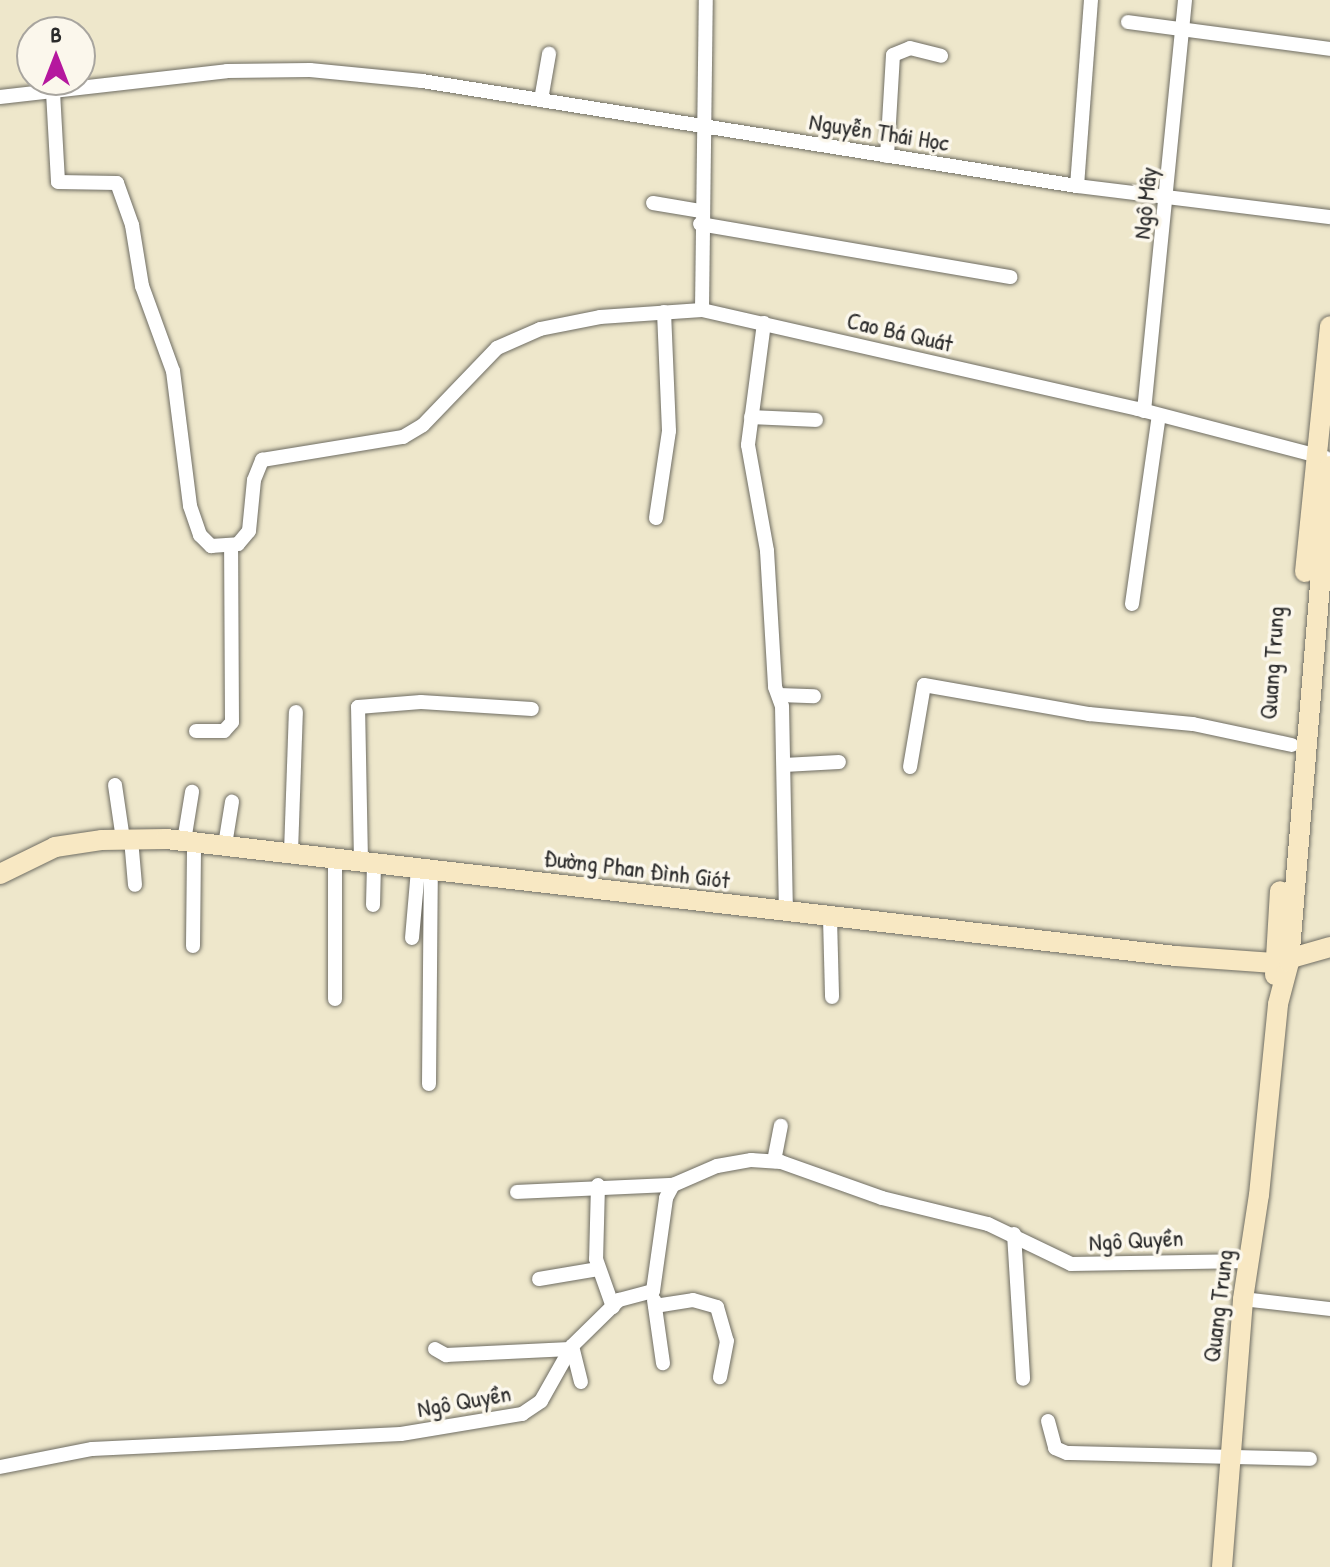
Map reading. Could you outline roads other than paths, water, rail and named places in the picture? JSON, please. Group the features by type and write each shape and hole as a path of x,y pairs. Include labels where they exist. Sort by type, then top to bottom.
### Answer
{"main road":[{"name":"Quang Trung","path":"1281,962 1323,596 1330,326"},
{"name":"Quang Trung","path":"1222,1567 1243,1299 1278,1004 1292,745 1325,460"},
{"name":"Đường Phan Đình Giót","path":"0,874 55,847 127,839 189,841 830,918 1281,962"},
{"path":"1281,962 1330,947"}],"street":[{"path":"702,310 706,0"},
{"path":"1077,186 1091,0"},
{"name":"Ngô Mây","path":"1132,604 1185,0"},
{"path":"1128,22 1183,26 1330,49"},
{"path":"887,156 893,55 910,48 941,56"},
{"path":"541,100 549,54"},
{"name":"Nguyễn Thái Học","path":"96,87 259,70 422,81 1077,186 1330,217"},
{"path":"53,96 58,182 117,183 132,225 142,286 173,371 195,524 211,546 231,546 232,722 224,731 196,731"},
{"path":"653,203 701,217 1011,277"},
{"name":"Cao Bá Quát","path":"231,546 249,531 254,480 262,460 403,437 423,425 468,374 497,348 540,329 664,312 702,310 764,323 1151,413 1325,460"},
{"path":"656,518 669,431 664,312"},
{"path":"764,323 748,461 767,551 784,765 786,913"},
{"path":"751,417 816,420"},
{"path":"910,767 924,685 1089,714 1193,724 1292,745"},
{"path":"779,695 814,696"},
{"path":"373,905 358,707 421,702 532,709"},
{"path":"291,852 296,712"},
{"path":"784,765 839,762"},
{"path":"115,785 135,885"},
{"path":"192,792 189,841 193,946"},
{"path":"225,845 232,802"},
{"path":"335,858 335,999"},
{"path":"412,938 424,870"},
{"path":"424,870 429,1084"},
{"path":"830,918 832,997"},
{"path":"774,1161 781,1126"},
{"name":"Ngô Quyền","path":"673,1185 717,1166 774,1161 882,1198 1014,1234 1054,1258 1087,1266 1249,1261"},
{"path":"598,1185 598,1269 613,1307"},
{"path":"517,1192 598,1185 673,1185 666,1198 654,1298 663,1363"},
{"path":"1014,1234 1023,1379"},
{"path":"539,1279 598,1269"},
{"name":"Ngô Quyền","path":"0,1467 92,1449 401,1434 490,1422 532,1410 571,1347 625,1296 710,1301 717,1307 727,1341 720,1377"},
{"path":"1243,1299 1330,1309"},
{"path":"435,1349 446,1355 571,1347 581,1382"},
{"path":"1048,1421 1055,1448 1067,1453 1310,1459"}]}
